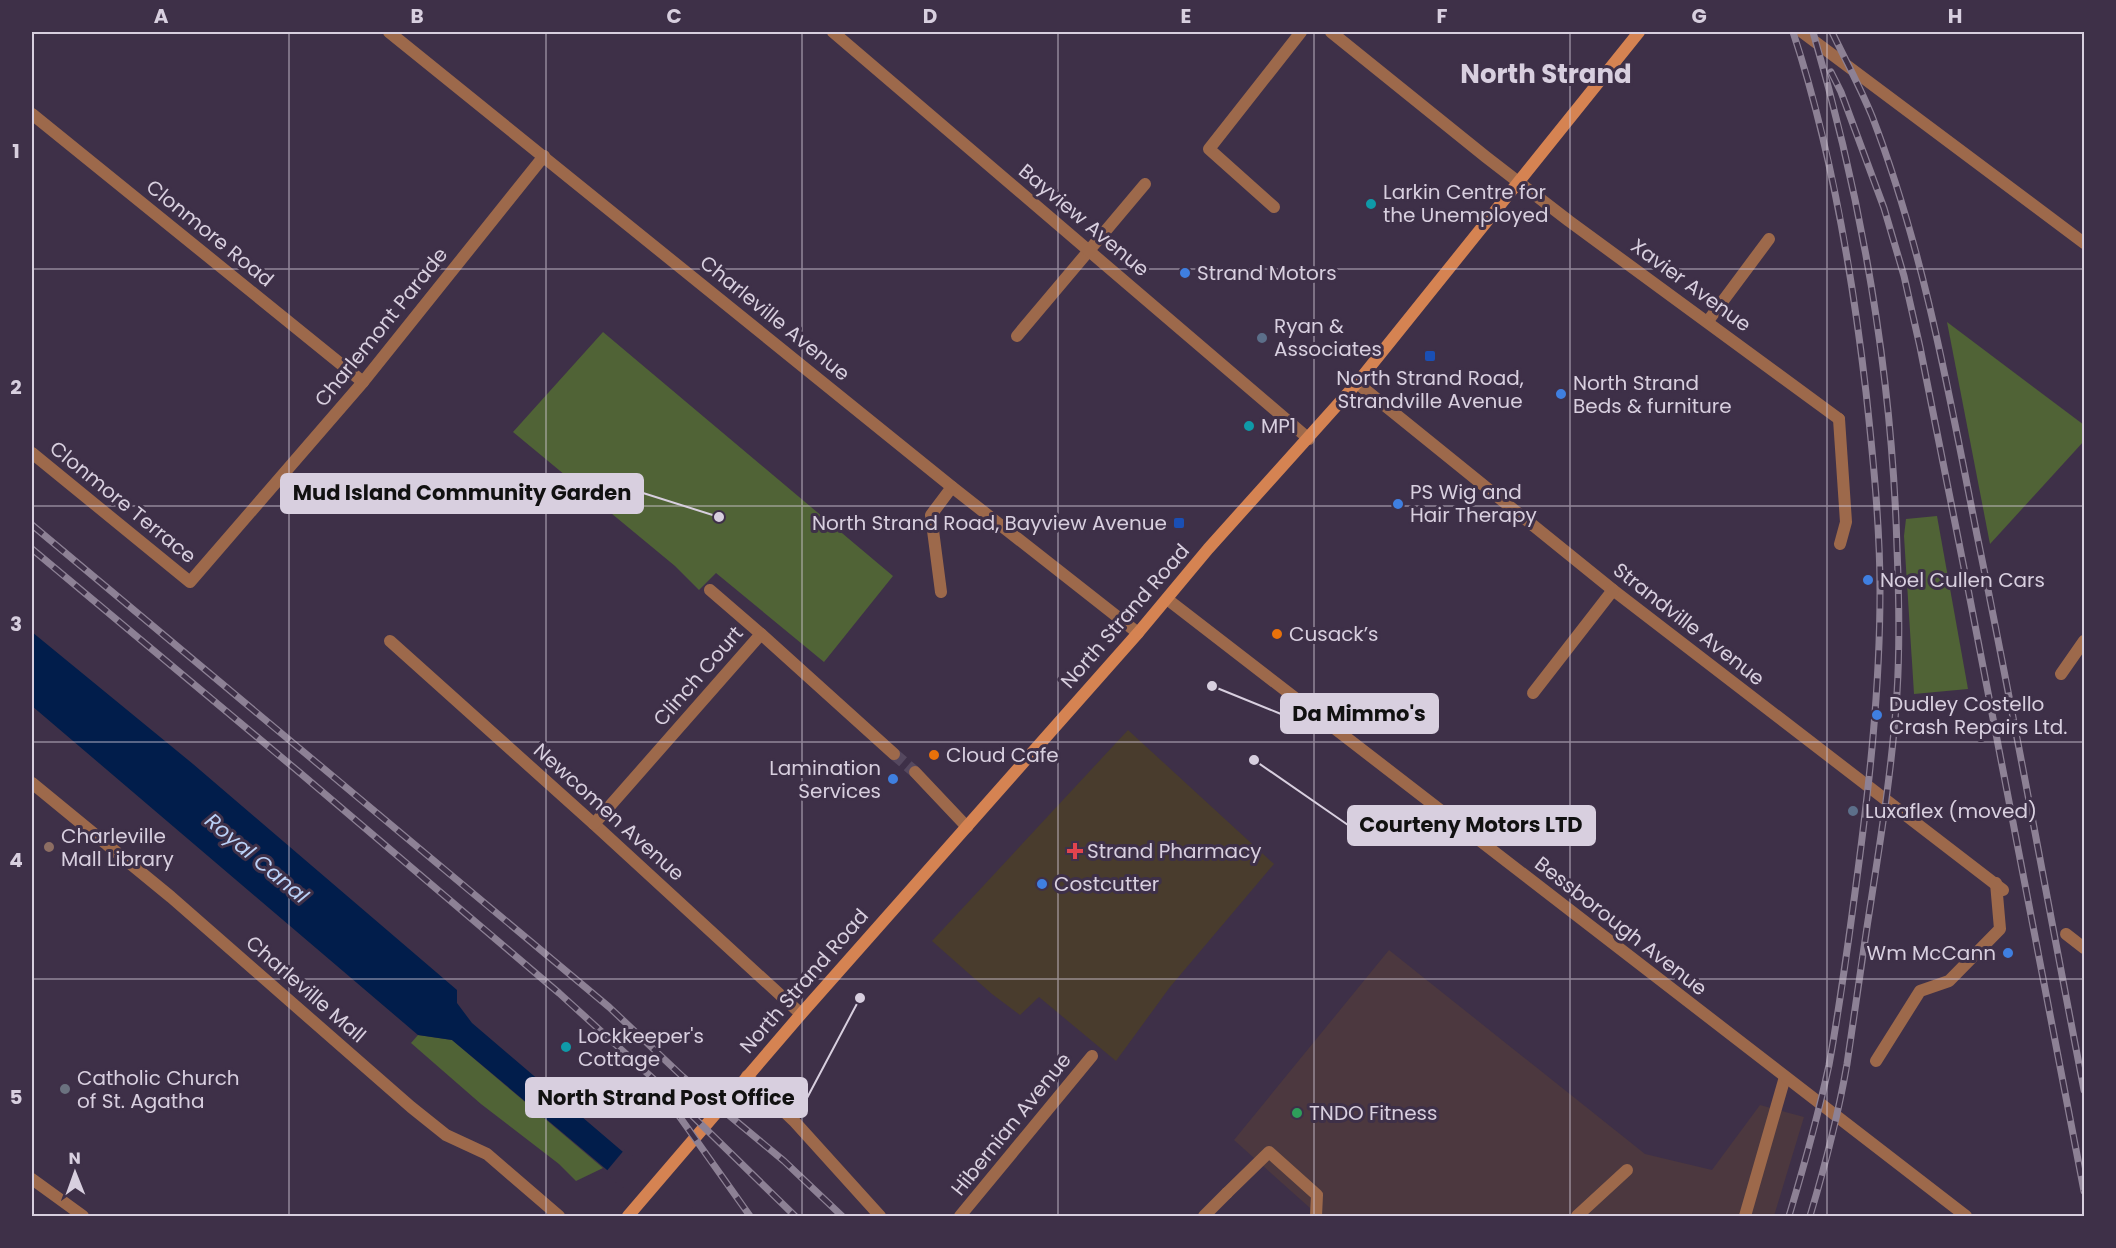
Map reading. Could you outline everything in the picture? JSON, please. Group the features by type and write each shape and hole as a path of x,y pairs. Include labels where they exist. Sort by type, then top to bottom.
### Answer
{"main road":[{"name":"North Strand Road","path":"628,1216 801,1014 1138,633 1208,549 1357,383 1639,32"}],"street":[{"name":"Charleville Avenue","path":"389,32 952,487 1138,633"},
{"name":"Bayview Avenue","path":"833,32 1309,439"},
{"path":"1274,207 1209,149 1301,32"},
{"name":"Xavier Avenue","path":"1331,32 1569,221 1839,419 1846,522 1840,544"},
{"path":"1802,32 2085,243"},
{"name":"Clonmore Road","path":"32,114 363,382"},
{"name":"Charlemont Parade","path":"190,582 363,382 544,156"},
{"path":"1017,336 1145,184"},
{"path":"1708,321 1769,239"},
{"name":"Strandville Avenue","path":"1357,383 1613,590 2000,887 2000,929 1948,981 1920,991 1876,1061"},
{"name":"Clonmore Terrace","path":"32,453 190,582"},
{"path":"941,592 931,515 952,487"},
{"path":"710,590 761,634"},
{"path":"1533,693 1613,590"},
{"name":"Bessborough Avenue","path":"1167,599 1966,1216"},
{"name":"Clinch Court","path":"594,824 761,634 894,754"},
{"name":"Newcomen Avenue","path":"390,641 801,1014"},
{"path":"2061,674 2082,648"},
{"path":"915,772 967,827"},
{"name":"Charleville Mall","path":"32,783 171,897 411,1107 446,1135 487,1154 559,1216"},
{"path":"2066,934 2085,948"},
{"name":"Hibernian Avenue","path":"960,1216 1092,1056"},
{"path":"747,1076 795,1122 880,1216"},
{"path":"1745,1216 1785,1077"},
{"path":"1204,1216 1269,1152 1317,1194 1316,1216"},
{"path":"1577,1216 1627,1170"},
{"path":"32,1179 83,1216"}],"shaded area":[{"path":"1128,730 1274,864 1170,987 1116,1061 1039,997 1020,1015 992,994 932,941"},
{"path":"1389,950 1645,1154 1712,1170 1760,1105 1804,1117 1774,1216 1319,1216 1234,1140"}],"green space":[{"path":"1947,322 2084,425 2084,441 1990,544"},
{"path":"603,332 893,576 824,662 716,573 699,590 675,566 513,432"},
{"path":"1937,516 1968,689 1914,694 1904,536 1906,519"},
{"path":"418,1035 452,1040 603,1168 576,1181 559,1164 481,1104 411,1043"}],"water":[{"name":"Royal Canal","path":"32,632 193,764 457,990 457,1003 472,1023 698,1216 662,1216 452,1040 418,1035 32,706"}],"pier":[{"path":"625,1149 701,1216 657,1216 605,1173"}],"tunnel":[{"path":"894,754 915,772"}],"railway":[{"path":"1789,1216 1825,1084 1844,975 1873,738 1880,628 1879,541 1874,466 1854,301 1829,165 1793,32"},
{"path":"1810,1216 1831,1141 1847,1064 1888,781 1895,723 1899,639 1894,483 1889,418 1872,288 1846,159 1813,32"},
{"path":"1832,32 1872,116 1890,167 1934,323 2005,674 2084,1090"},
{"path":"1831,72 1841,92 1884,208 1904,276 1965,573 2084,1191"},
{"path":"32,525 609,1007 683,1077 784,1161 842,1216"},
{"path":"32,549 559,993 669,1093 795,1216"},
{"path":"672,1106 750,1216"}],"place":[{"name":"Larkin Centre for the Unemployed","path":"1371,204"},
{"name":"Strand Motors","path":"1185,273"},
{"name":"Ryan & Associates","path":"1262,338"},
{"name":"North Strand Road, Strandville Avenue","path":"1430,356"},
{"name":"North Strand Beds & furniture","path":"1561,394"},
{"name":"MP1","path":"1249,426"},
{"name":"PS Wig and Hair Therapy","path":"1398,504"},
{"name":"Mud Island Community Garden","path":"719,517"},
{"name":"North Strand Road, Bayview Avenue","path":"1179,523"},
{"name":"Noel Cullen Cars","path":"1868,580"},
{"name":"Cusack’s","path":"1277,634"},
{"name":"Da Mimmo's","path":"1212,686"},
{"name":"Dudley Costello Crash Repairs Ltd.","path":"1877,715"},
{"name":"Cloud Cafe","path":"934,755"},
{"name":"Courteny Motors LTD","path":"1254,760"},
{"name":"Lamination Services","path":"893,779"},
{"name":"Luxaflex (moved)","path":"1853,811"},
{"name":"Charleville Mall Library","path":"49,847"},
{"name":"Strand Pharmacy","path":"1075,851"},
{"name":"Costcutter","path":"1042,884"},
{"name":"Wm McCann","path":"2008,953"},
{"name":"North Strand Post Office","path":"860,998"},
{"name":"Lockkeeper's Cottage","path":"566,1047"},
{"name":"Catholic Church of St. Agatha","path":"65,1089"},
{"name":"TNDO Fitness","path":"1297,1113"}],"district":[{"name":"North Strand","path":"1546,74"}]}
